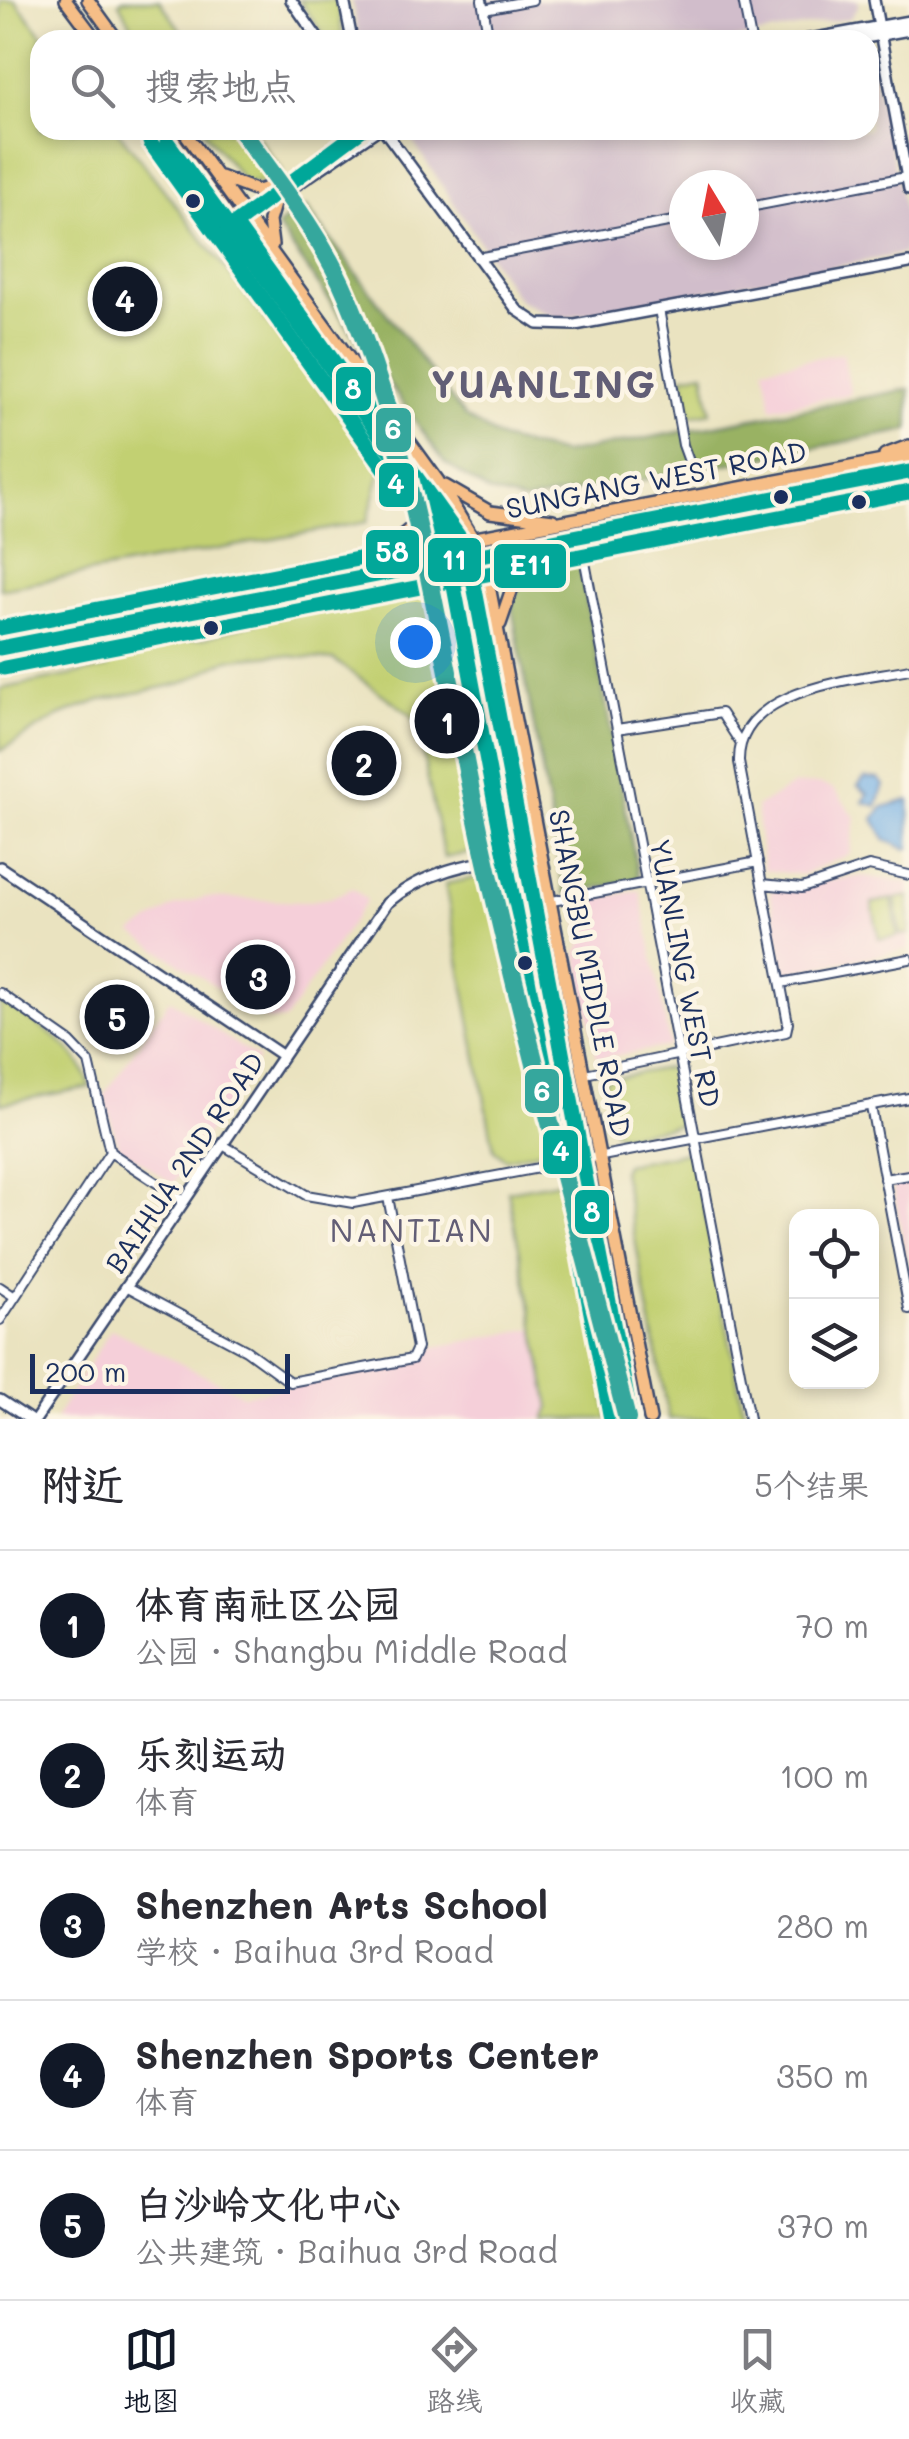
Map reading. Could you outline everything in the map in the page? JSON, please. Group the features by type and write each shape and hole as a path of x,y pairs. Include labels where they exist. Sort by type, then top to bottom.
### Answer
{"main road":[{"path":"66,0 88,30"},
{"path":"88,0 110,30"},
{"path":"98,0 113,30"},
{"name":"SHANGBU MIDDLE ROAD","path":"173,140 462,541 631,1419"},
{"name":"SHANGBU MIDDLE ROAD","path":"190,140 438,481 483,555 650,1419"},
{"path":"216,174 257,191 286,183"},
{"path":"275,201 269,221 275,254"},
{"path":"854,466 909,446"},
{"name":"SUNGANG WEST ROAD","path":"0,628 909,456"},
{"path":"377,555 403,540 416,524 419,502 412,472"},
{"name":"SUNGANG WEST ROAD","path":"0,648 909,472"},
{"path":"438,481 490,512 568,521"},
{"path":"854,483 909,483"},
{"path":"499,638 512,583 530,558 551,542 541,526"},
{"path":"404,570 424,569 455,578 469,594 479,616"},
{"path":"279,574 284,593"},
{"path":"622,1419 623,1374"}],"street":[{"path":"291,0 312,30"},
{"path":"344,0 350,30"},
{"path":"487,30 483,5 532,0"},
{"path":"743,0 749,30"},
{"path":"874,0 879,30"},
{"path":"879,31 909,21"},
{"path":"879,31 909,30"},
{"path":"879,31 909,190"},
{"path":"247,216 347,140"},
{"path":"234,224 365,140"},
{"path":"388,140 517,310 538,324 562,327 909,263"},
{"path":"759,205 906,177"},
{"path":"477,258 669,222"},
{"path":"659,309 683,445 695,478"},
{"name":"YUANLING WEST RD","path":"580,536 749,1419"},
{"path":"585,1074 786,1032 781,983 740,762 741,744 758,716 791,695 909,669"},
{"path":"616,730 721,712 741,744"},
{"name":"BAIHUA 2ND ROAD","path":"33,1419 379,913 400,891 446,870 524,855"},
{"path":"552,901 758,862"},
{"path":"762,884 802,888 869,866 909,876"},
{"path":"1,870 283,1056"},
{"path":"781,983 909,959"},
{"path":"0,993 82,1053 94,1077 110,1152 184,1201"},
{"path":"223,1146 306,1196 337,1202 388,1197 909,1098"},
{"path":"871,1106 909,1309"},
{"path":"0,1320 110,1152"},
{"path":"884,1179 909,1175"},
{"path":"126,1286 246,1350 290,1382 412,1359 418,1348 388,1197"},
{"path":"0,1287 15,1297"},
{"path":"0,1400 33,1419"}],"shaded area":[{"path":"352,0 858,0 859,5 850,18 786,30 357,30"},
{"path":"879,96 909,232 903,254 557,319 518,299 412,140 879,140"},
{"path":"843,353 851,394 772,408 764,367"},
{"path":"819,784 834,789 856,818 850,854 802,875 764,870 756,807 794,785"},
{"path":"864,876 909,883 909,949 785,973 770,894 775,887"},
{"path":"353,888 367,900 285,1020 268,1020 132,933 173,907 206,897 302,902 330,898"},
{"path":"640,890 670,1046 597,1059 577,953 583,943 575,903"},
{"path":"170,999 258,1059 173,1184 118,1146 104,1095"},
{"path":"909,1178 909,1262 907,1262 892,1181"},
{"path":"535,1328 550,1407 545,1419 55,1419 111,1329 244,1395 420,1362 424,1349"}],"green space":[{"path":"0,0 15,0 38,30 30,30 30,140 125,140 382,468 367,522 0,589"},
{"path":"159,0 181,30 134,30 119,3"},
{"path":"299,0 338,0 342,30 320,30"},
{"path":"211,140 260,140 282,171 266,183 245,182"},
{"path":"306,207 465,417 501,439 562,454 909,389 909,430 524,502 489,492 445,463 277,226"},
{"path":"704,372 711,412 691,416 683,376"},
{"path":"577,549 639,880 565,894 511,604 535,566 553,555"},
{"path":"443,585 456,595 483,740 474,743 489,815 496,815 500,838 493,848 444,858 417,726 410,714 334,660 275,655 229,659 183,683 98,701 59,716 0,751 0,689 108,668 111,649 204,638 276,616"},
{"path":"499,873 509,878 559,1147 506,1159 494,1150 445,884"},
{"path":"909,896 909,934 901,935 895,899"},
{"path":"892,899 898,936 879,939 872,903"},
{"path":"0,1000 65,1046 76,1058 90,1087 0,1104"},
{"path":"672,1067 683,1124 621,1136 614,1132 605,1079"},
{"path":"693,1151 745,1419 669,1419 622,1171 625,1164"},
{"path":"558,1182 570,1191 599,1336 608,1419 545,1419 550,1407 508,1191"}],"water":[{"path":"865,778 879,779 884,785 877,806 863,802 868,794 858,786"},
{"path":"909,800 906,849 886,840 874,819 883,807"}],"transit line":[{"name":"6","path":"248,140 337,274 372,361 393,428 426,564 498,912 627,1419"},
{"name":"8","path":"348,140 235,224 462,541 469,558 631,1419"},
{"name":"4","path":"150,142 432,534 450,565 611,1419"},
{"name":"58","path":"0,628 451,541 421,492 167,142"},
{"name":"11","path":"0,648 909,472"},
{"name":"E11","path":"4,668 909,492"}],"place":[{"name":"Shenzhen Sports Center","path":"125,299"},
{"name":"体育南社区公园","path":"447,721"},
{"name":"乐刻运动","path":"364,763"},
{"name":"Shenzhen Arts School","path":"258,977"},
{"name":"白沙岭文化中心","path":"117,1017"}],"district":[{"name":"YUANLING","path":"544,383"},
{"name":"NANTIAN","path":"412,1229"}]}
